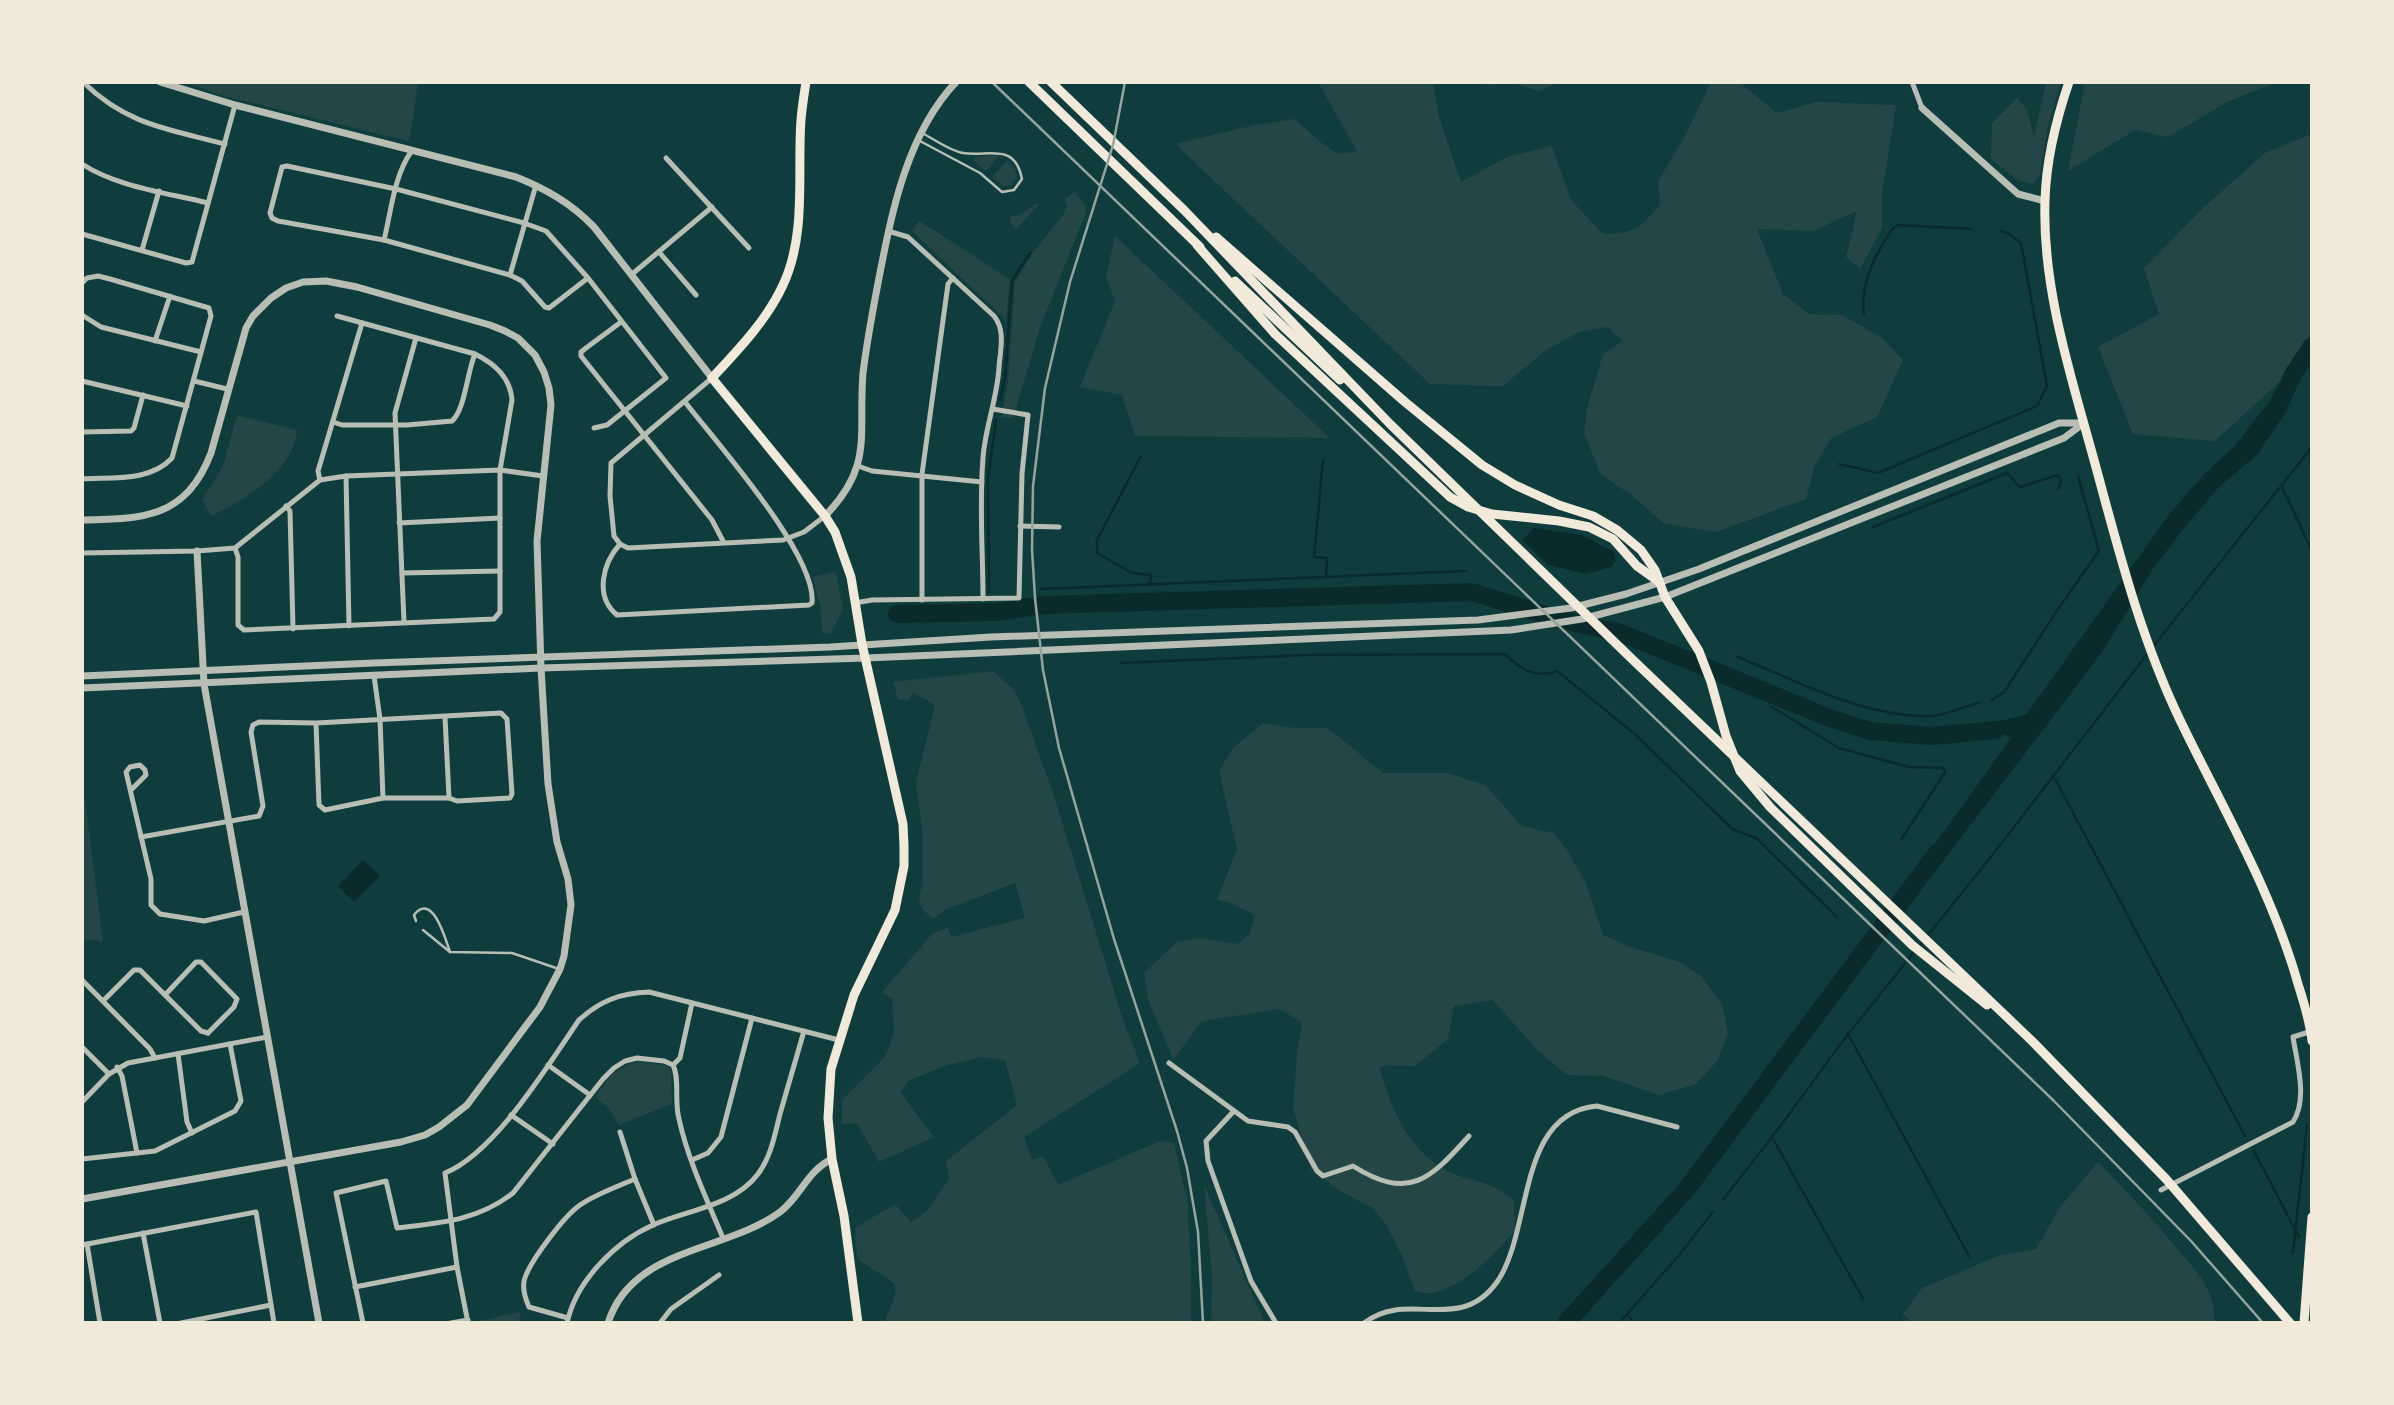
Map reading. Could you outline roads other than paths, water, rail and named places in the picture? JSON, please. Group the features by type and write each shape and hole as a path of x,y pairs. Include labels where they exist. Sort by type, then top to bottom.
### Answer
{"main road":[{"path":"806,82 801,120 796,234 789,270 783,286 744,344 712,378 825,516 835,532 851,577 862,644 903,824 904,866 895,910 864,971 831,1069 828,1108 832,1159 844,1216 858,1323"},
{"path":"1029,82 1331,373 1371,405"},
{"path":"1051,82 1184,210 1390,424 2032,1041 2166,1180 2290,1323"},
{"path":"2069,82 2053,136 2045,201 2052,285 2065,353 2138,617 2158,671 2279,924 2311,1034"},
{"path":"1184,210 1405,402 1482,465 1515,485 1559,505 1593,516 1617,530 1641,550 1655,570 1665,597 1699,651 1740,771 1756,792 1912,945 2032,1041"},
{"path":"1197,245 1275,334 1450,497 1468,507 1492,514 1589,527 1614,539 1637,566 1660,582"},
{"path":"2304,1323 2312,1217"}],"street":[{"path":"83,82 128,116 225,144"},
{"path":"160,82 411,152 516,177 554,193 581,214 712,378 611,463 610,496 614,536 620,544 628,548 790,538 804,532 825,516 846,491 858,466 861,450 863,374 888,231 910,159 920,136 934,111 956,82"},
{"path":"1912,82 1922,108 2018,194 2045,201"},
{"path":"82,234 186,263 192,262 235,105"},
{"path":"384,240 396,189 411,152"},
{"path":"666,158 749,248"},
{"path":"82,164 115,180 208,203"},
{"path":"587,278 549,308 545,307 522,281 510,275 384,240 278,221 272,218 270,213 282,167 396,189 546,231 587,278 666,378 607,425 594,428"},
{"path":"510,275 536,185"},
{"path":"142,250 159,191"},
{"path":"631,275 712,207"},
{"path":"888,231 908,237 999,323 1002,332 999,378 986,433 982,482 983,599"},
{"path":"659,252 696,295"},
{"path":"82,282 98,276 209,308 211,316 174,453 169,462 157,472 143,475 82,479"},
{"path":"922,600 922,474 948,284 953,278"},
{"path":"82,520 148,516 168,507 190,491 208,461 246,328 260,307 286,288 303,282 339,282 490,325 518,338 535,355 544,372 551,405 537,541 541,668 548,784 571,905 570,926 560,969 540,1007 479,1091 453,1117 425,1135 289,1163 82,1199"},
{"path":"155,341 170,296"},
{"path":"82,315 102,327 201,352"},
{"path":"235,548 238,557 238,625 244,630 494,619 500,612 500,470 512,400 511,390 492,362 475,354 337,316"},
{"path":"621,321 586,348 581,356 712,520 723,541"},
{"path":"320,480 318,471 362,323"},
{"path":"404,622 395,413 416,338"},
{"path":"333,422 342,425 396,425 452,421 457,417 475,354"},
{"path":"82,381 187,406"},
{"path":"194,381 228,390"},
{"path":"82,432 131,431 143,395"},
{"path":"620,544 612,553 602,582 610,608 617,615 809,605 813,600 790,538 685,402"},
{"path":"855,603 872,600 1019,598 1022,474 1028,415 993,409"},
{"path":"82,676 1506,617 1571,608 1626,594 1710,564 2059,423 2084,423"},
{"path":"82,688 1511,630 1582,620 1665,597 2064,439 2084,423"},
{"path":"858,466 872,471 982,482"},
{"path":"82,552 235,548 320,480 346,476 500,470 543,476"},
{"path":"346,476 349,626"},
{"path":"286,506 290,511 293,629"},
{"path":"399,523 500,518"},
{"path":"1020,526 1059,527"},
{"path":"197,551 204,684 319,1323"},
{"path":"402,573 500,571"},
{"path":"374,676 380,719 383,798"},
{"path":"141,837 254,818 262,811 251,732 253,725 259,722 316,723 501,713 505,715 512,794 510,798 457,801 383,798 325,810 319,805 316,723"},
{"path":"445,717 449,799"},
{"path":"132,789 146,775 140,765 130,767 127,772 151,879 152,905 160,914 204,921 244,912"},
{"path":"165,995 196,962 201,962 237,999 234,1007 208,1033 209,1048"},
{"path":"103,1001 134,970 139,970 201,1031 208,1033"},
{"path":"82,980 154,1052 155,1058"},
{"path":"451,1323 468,1321 457,1267 445,1173 458,1168 478,1153 511,1115 579,1020 601,1003 626,993 649,992 839,1040"},
{"path":"673,1065 680,1058 692,1003"},
{"path":"692,1160 708,1153 721,1137 752,1018"},
{"path":"635,1179 592,1198 568,1215 526,1275 524,1291 529,1307 567,1320 584,1285 596,1268 619,1245 654,1224 710,1206 742,1189 757,1175 765,1163 804,1031"},
{"path":"2161,1190 2293,1122 2299,1112 2300,1086 2293,1037 2311,1034"},
{"path":"82,1102 109,1073 128,1063 267,1037"},
{"path":"82,1159 155,1151 235,1111 241,1101 229,1044"},
{"path":"83,1049 109,1073"},
{"path":"178,1054 187,1122 192,1133"},
{"path":"363,1323 337,1193 386,1181 397,1228 451,1222 496,1207 513,1193 603,1079 625,1060 637,1058 664,1061 673,1065 677,1072 675,1102 679,1123 723,1238"},
{"path":"1168,1063 1248,1121 1287,1127 1300,1139 1317,1171 1323,1176 1353,1166 1385,1181 1415,1181 1430,1175 1469,1136"},
{"path":"548,1065 590,1094"},
{"path":"117,1067 122,1076 137,1153"},
{"path":"1364,1323 1384,1312 1399,1308 1448,1311 1466,1307 1489,1291 1504,1269 1510,1254 1522,1217 1532,1168 1540,1148 1549,1133 1562,1120 1584,1108 1597,1107 1677,1127"},
{"path":"1233,1112 1206,1142 1208,1161 1251,1281 1276,1323"},
{"path":"511,1115 553,1144"},
{"path":"620,1132 635,1179 654,1224"},
{"path":"608,1323 625,1293 646,1272 781,1211 813,1173 832,1159"},
{"path":"100,1323 85,1244 256,1212 274,1323"},
{"path":"143,1233 160,1323"},
{"path":"355,1287 457,1267"},
{"path":"660,1323 671,1309 719,1275"},
{"path":"181,1323 271,1305"}],"lane":[{"path":"920,136 961,153 1002,153 1009,156 1020,168 1022,179 1014,190 1002,192 980,173 920,136"},
{"path":"416,921 414,915 417,911 429,911 441,923 450,952"},
{"path":"424,930 450,952 512,953 560,969"}],"waterway":[{"path":"1864,314 1867,280 1875,258 1893,228 1898,225 1972,229"},
{"path":"1839,464 1878,473 2037,406 2047,386 2021,243 2001,231"},
{"path":"1000,400 1005,377 1012,281 1030,253"},
{"path":"2264,423 2277,408 2294,373 2312,346"},
{"path":"989,592 988,479 996,420"},
{"path":"2152,648 2312,447"},
{"path":"1141,456 1097,540 1097,553 1132,573 1151,575 1150,583"},
{"path":"1323,460 1314,557 1327,558 1326,577"},
{"path":"1873,527 2007,473 2020,487 2058,475 2061,481 2058,489"},
{"path":"1992,700 2004,692 2099,551 2078,476"},
{"path":"2282,487 2312,551"},
{"path":"1041,589 1466,571"},
{"path":"897,614 998,612 1043,605 1472,592 1562,620 1621,633 1830,718 1870,731 1932,736 1996,730"},
{"path":"1723,1200 1848,1034 1987,862 2148,653"},
{"path":"1121,663 1308,655 1505,654 1528,671 1542,674 1557,671 1635,734 1732,829 1756,838 1837,917"},
{"path":"1736,656 1832,696 1883,711 1932,716 1979,703"},
{"path":"1772,707 1839,748 1909,767 1944,768 1945,772 1901,840"},
{"path":"2053,775 2245,1136"},
{"path":"1566,1323 1686,1190 1938,852"},
{"path":"1848,1034 1970,1258"},
{"path":"2293,1253 2307,1125"},
{"path":"1772,1137 1863,1299"},
{"path":"2254,1151 2299,1237"},
{"path":"1634,1323 1627,1314 1713,1212"},
{"path":"1619,1323 1626,1315"}],"railway":[{"path":"992,82 2054,1101 2191,1241 2263,1323"},
{"path":"1125,82 1113,145 1070,282 1045,388 1033,486 1032,549 1035,598 1043,670 1059,748 1114,939 1187,1168 1198,1232 1203,1323"}]}
